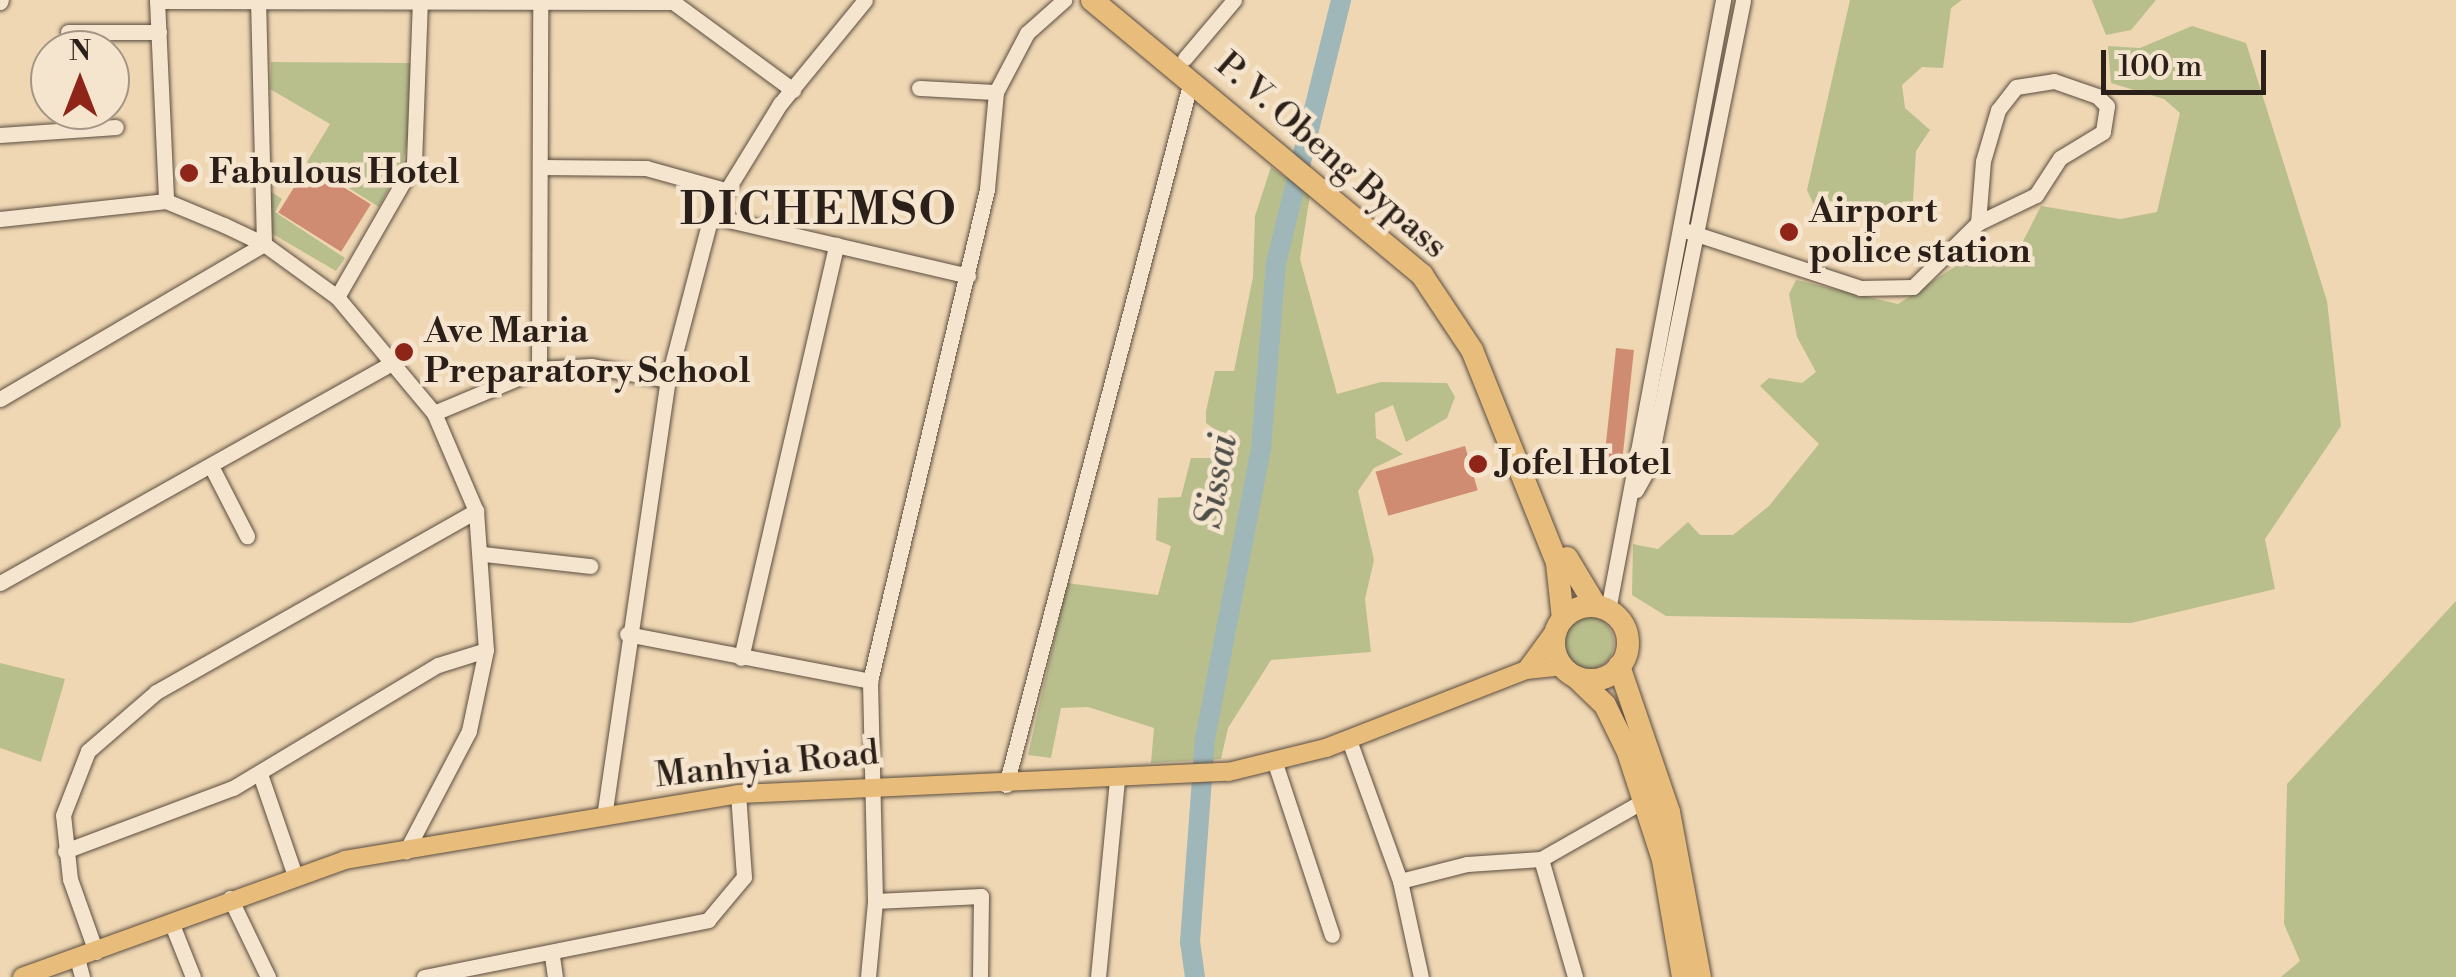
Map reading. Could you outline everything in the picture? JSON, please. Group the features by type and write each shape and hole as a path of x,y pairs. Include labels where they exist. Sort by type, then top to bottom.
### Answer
{"highway":[{"name":"P. V. Obeng Bypass","path":"1098,0 1185,58 1422,274 1472,350 1557,563 1559,624"},
{"name":"P. V. Obeng Bypass","path":"1098,0 1191,82 1301,163 1431,267 1482,344 1561,545 1602,608"},
{"path":"1683,977 1644,800 1611,716 1569,671 1559,624 1602,608 1626,630 1619,666 1669,812 1700,977"},
{"path":"1569,671 1607,676 1619,666"}],"main road":[{"path":"1526,670 1559,624"},
{"name":"Manhyia Road","path":"22,977 85,962 171,922 294,873 738,794 873,784 1006,785 1228,772 1349,740 1526,670 1569,671"}],"street":[{"path":"868,977 876,901 870,681 968,276 996,92 1027,32 1064,0"},
{"path":"1185,58 1234,0"},
{"path":"1689,231 1723,0"},
{"path":"1602,608 1632,498 1743,0"},
{"path":"166,202 158,1 672,2 688,5 792,90"},
{"path":"258,1 264,244"},
{"path":"337,298 414,163 420,2"},
{"path":"538,369 540,2"},
{"path":"604,817 627,634 668,380 712,216 792,90 858,3"},
{"path":"130,32 159,32"},
{"path":"1689,231 1888,290 1929,276 1978,223 2036,195 2060,158 2103,132 2107,106 2097,96 2054,81 2016,86 2007,96 1983,161 1978,223"},
{"path":"1006,785 1191,82"},
{"path":"919,88 996,92"},
{"path":"0,135 72,130"},
{"path":"540,167 646,168 725,190"},
{"path":"0,219 166,202 264,244 337,298 397,360 434,413 476,512 483,554 486,650 469,730 406,851"},
{"path":"712,216 968,276"},
{"path":"0,399 264,244"},
{"path":"741,658 836,245"},
{"path":"0,583 397,360"},
{"path":"434,413 538,369 592,366 668,380"},
{"path":"211,466 247,536"},
{"path":"85,962 66,851 68,792 118,719 476,512"},
{"path":"483,554 590,566"},
{"path":"627,634 870,681"},
{"path":"66,851 260,774 438,665 486,650"},
{"path":"1349,740 1400,881 1421,977"},
{"path":"1275,762 1332,935"},
{"path":"260,774 294,873"},
{"path":"1098,977 1117,780"},
{"path":"424,977 688,928 725,906 744,876 738,794"},
{"path":"1400,881 1467,864 1541,860 1644,800"},
{"path":"1541,860 1575,977"},
{"path":"876,901 981,896 980,977"},
{"path":"230,898 268,977"},
{"path":"171,922 193,977"},
{"path":"552,956 555,977"}],"green space":[{"path":"1850,0 1962,0 1951,8 1943,68 1922,67 1902,85 1905,108 1930,130 1916,151 1913,201 1865,215 1818,214 1807,190"},
{"path":"2092,0 2156,0 2131,30 2106,35"},
{"path":"2192,26 2246,43 2327,301 2341,426 2265,539 2275,589 2131,623 1666,616 1632,595 1633,544 1658,549 1688,522 1700,535 1733,535 1769,506 1819,444 1760,386 1769,378 1802,383 1816,372 1797,337 1789,294 1796,280 1898,304 1968,258 2018,251 2041,206 2120,219 2157,212 2180,113 2164,99 2111,83 2108,46 2140,48"},
{"path":"271,62 413,63 414,110 403,162 379,207 307,162 330,124 270,89"},
{"path":"1271,167 1310,195 1300,259 1337,394 1381,382 1447,383 1455,397 1447,418 1406,442 1393,405 1375,413 1376,438 1403,454 1374,468 1358,491 1374,560 1365,599 1371,652 1271,660 1228,728 1221,759 1151,763 1154,728 1088,707 1061,708 1051,758 1028,755 1067,583 1158,595 1171,546 1156,540 1158,498 1181,497 1191,458 1217,458 1220,433 1206,423 1206,411 1215,371 1234,371 1253,277 1255,216"},
{"path":"267,189 282,199 275,212 345,258 336,271 271,233"},
{"path":"2456,601 2456,977 2281,977 2300,961 2284,924 2287,784"},
{"path":"1586,615 1606,623 1614,643 1606,663 1586,671 1566,663 1558,643 1566,623"},
{"path":"0,663 65,679 41,762 0,748"}],"building":[{"path":"308,165 371,204 341,252 278,212"},
{"path":"1616,348 1634,350 1621,476 1603,474"},
{"path":"1465,446 1478,490 1388,516 1376,472"}],"waterway":[{"name":"Sissai","path":"1195,977 1190,942 1205,739 1261,449 1276,263 1341,0"}],"place":[{"name":"Fabulous Hotel","path":"189,173"},
{"name":"Airport police station","path":"1789,232"},
{"name":"Ave Maria Preparatory School","path":"404,352"},
{"name":"Jofel Hotel","path":"1478,464"}],"district":[{"name":"DICHEMSO","path":"819,211"}]}
